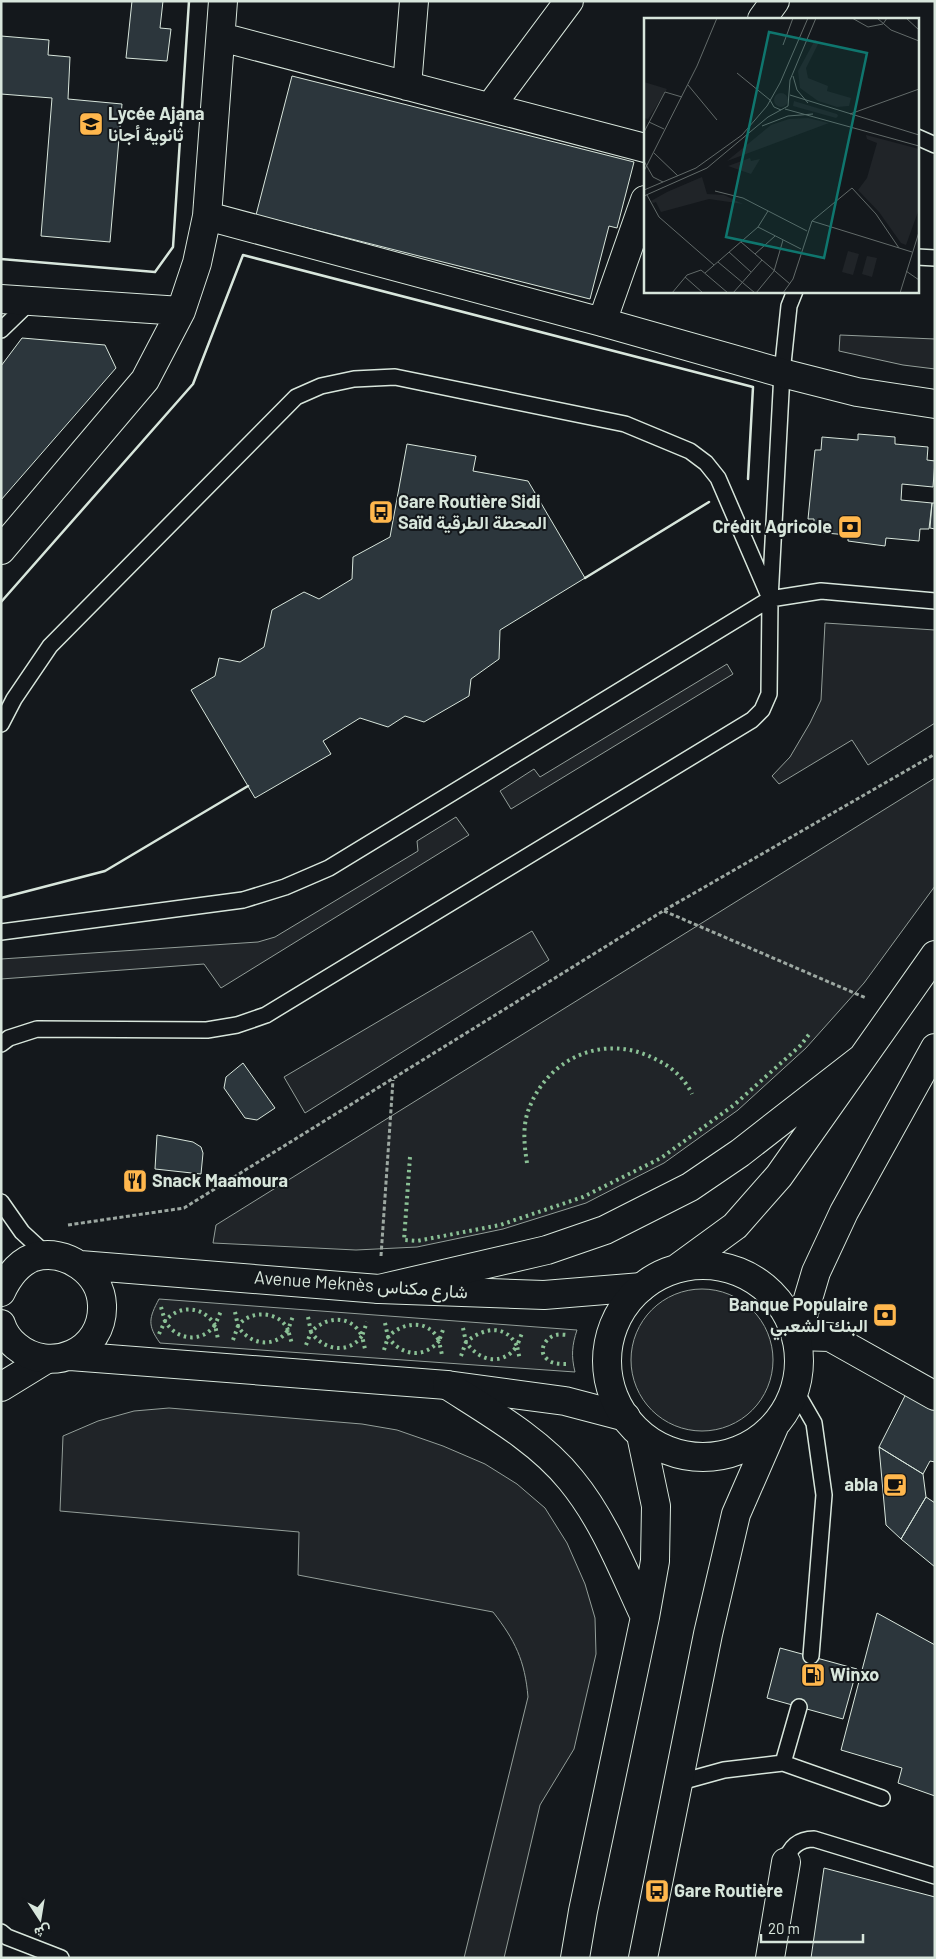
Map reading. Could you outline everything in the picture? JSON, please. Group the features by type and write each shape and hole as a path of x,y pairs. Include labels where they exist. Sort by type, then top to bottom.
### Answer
{"street":[{"path":"1,550 145,380 181,311 197,264 207,216 222,37 223,1"},
{"path":"407,86 414,1"},
{"path":"490,108 569,1"},
{"path":"763,18 775,1"},
{"path":"222,37 644,148"},
{"path":"602,322 644,203"},
{"path":"207,216 602,322 782,373 857,392 918,403 935,404"},
{"path":"1,299 181,311"},
{"path":"675,1270 735,1226 779,1176 935,955"},
{"path":"797,1336 816,1272 844,1212 935,1048"},
{"path":"379,1289 547,1250 605,1230 690,1187 740,1153 862,1058"},
{"name":"Avenue Meknès شارع مكناس","path":"24,1260 60,1256 80,1264 379,1289 544,1295 642,1287"},
{"path":"1,1292 8,1277 24,1260"},
{"path":"21,1343 84,1347 94,1336 101,1321 102,1305 99,1290 92,1276 80,1264"},
{"path":"699,1265 724,1267 750,1277 773,1294 789,1317 797,1336 799,1364 795,1390 787,1409 774,1426 758,1440 739,1450 714,1456 691,1456 675,1453 653,1443 634,1426 616,1400 609,1382 607,1356 612,1331 619,1315 629,1300 642,1287 657,1277 675,1270 699,1265"},
{"path":"797,1336 830,1337 935,1396"},
{"path":"21,1343 447,1385 565,1401 634,1426"},
{"path":"1,1387 21,1343"},
{"path":"447,1385 536,1445 571,1479 597,1517 645,1617"},
{"path":"575,1958 655,1561 656,1506 634,1426"},
{"path":"643,1958 708,1634 736,1514 774,1426"},
{"path":"770,1958 786,1862"}],"lane":[{"path":"918,138 935,146"},
{"path":"918,257 935,258"},
{"path":"1,1044 8,1038 37,1029 207,1030 237,1025 266,1016 752,720 762,710 769,694 770,599 782,373 789,306 795,292"},
{"path":"1,330 31,301"},
{"path":"1,724 14,699 50,646 296,397 321,386 354,378 395,377 625,424 690,451 706,463 718,478 770,599"},
{"path":"1,932 243,900 294,883 329,868 770,599 821,591 935,601"},
{"path":"1,1202 22,1232 24,1260"},
{"path":"795,1390 814,1423 824,1495 811,1656"},
{"path":"782,1763 799,1707"},
{"path":"677,1783 724,1770 782,1763 882,1798"},
{"path":"786,1862 792,1847 806,1839 814,1839 935,1876"},
{"path":"1,1932 7,1937 61,1958"}],"path":[{"path":"22,1232 184,1208 663,911 935,754"},
{"path":"663,911 866,998"},
{"path":"380,1260 392,1079"}],"shaded area":[{"path":"840,335 935,339 935,369 903,365 839,351"},
{"path":"825,623 935,630 935,723 868,765 852,740 779,784 772,776 790,757 821,700"},
{"path":"727,664 733,674 511,809 500,791 534,769 540,777"},
{"path":"935,778 935,886 864,983 806,1048 738,1110 664,1163 586,1203 503,1229 417,1247 356,1250 213,1243 216,1225"},
{"path":"456,817 469,835 221,988 204,964 1,979 1,959 258,942 275,937 418,851 417,841"},
{"path":"532,931 549,960 305,1113 284,1077"},
{"path":"702,1289 716,1290 729,1294 742,1301 752,1310 761,1320 768,1333 772,1346 772,1374 768,1387 761,1400 752,1410 742,1419 729,1426 716,1430 702,1431 688,1430 675,1426 662,1419 652,1410 643,1400 636,1387 632,1374 631,1360 632,1346 636,1333 643,1320 652,1310 662,1301 675,1294 688,1290"},
{"path":"159,1299 577,1330 573,1351 575,1372 160,1343 151,1326 151,1317"},
{"path":"169,1408 362,1424 397,1430 443,1446 485,1464 517,1484 545,1508 567,1543 585,1584 595,1618 596,1654 574,1749 540,1805 504,1958 464,1958 528,1697 527,1684 518,1652 507,1632 493,1612 298,1575 299,1532 60,1511 63,1436 98,1421 134,1411"}],"building":[{"path":"132,1 163,1 160,28 171,29 167,61 126,58"},
{"path":"1,36 49,40 48,55 70,57 68,99 122,104 110,242 41,236 52,98 1,94"},
{"path":"292,76 634,162 617,228 609,226 590,299 256,215"},
{"path":"22,338 105,345 116,368 1,500 1,366"},
{"path":"858,434 895,437 895,444 928,447 927,460 935,461 933,487 902,484 901,500 932,503 929,529 920,529 919,541 886,538 885,546 848,541 848,535 814,532 814,519 808,519 815,450 821,450 822,437 858,440"},
{"path":"407,444 476,456 473,471 528,481 585,578 500,630 499,659 471,679 469,696 424,722 405,716 388,727 360,718 323,741 331,754 255,798 191,690 215,676 219,658 240,662 264,647 272,610 304,592 319,599 352,579 353,557 390,537"},
{"path":"932,503 935,503 935,529 930,528"},
{"path":"243,1063 275,1108 257,1120 245,1118 224,1088 226,1077"},
{"path":"157,1135 193,1142 201,1147 203,1153 201,1174 155,1169"},
{"path":"910,1386 935,1400 935,1462 930,1461 923,1474 879,1447"},
{"path":"879,1447 923,1474 926,1497 901,1539 886,1525"},
{"path":"926,1497 935,1503 935,1567 901,1539"},
{"path":"877,1613 935,1645 935,1796 898,1783 902,1768 841,1750"},
{"path":"780,1648 857,1669 843,1719 767,1698"},
{"path":"824,1868 935,1897 935,1958 811,1958"}],"hedge":[{"path":"410,1157 404,1240 417,1241 500,1225 583,1197 661,1158 734,1105 800,1046 811,1032"},
{"path":"527,1163 525,1141 527,1113 539,1088 566,1062 583,1054 601,1049 638,1052 668,1066 682,1078 692,1094"},
{"path":"161,1307 165,1321 177,1312 191,1310 204,1314 215,1325 221,1311"},
{"path":"235,1312 238,1326 250,1317 264,1314 278,1319 288,1330 293,1316"},
{"path":"308,1317 311,1332 324,1323 338,1320 352,1324 362,1336 367,1322"},
{"path":"159,1334 165,1321 175,1332 189,1337 203,1335 215,1325 218,1339"},
{"path":"385,1323 388,1337 400,1328 415,1325 429,1329 439,1341 444,1327"},
{"path":"233,1340 238,1326 249,1337 255,1341 262,1342 276,1340 288,1330 292,1344"},
{"path":"463,1328 466,1342 479,1333 493,1330 506,1334 517,1346 522,1333"},
{"path":"306,1345 311,1332 322,1343 336,1348 350,1346 362,1336 365,1349"},
{"path":"566,1364 549,1361 544,1356 543,1348 546,1341 552,1336 568,1335"},
{"path":"384,1350 388,1337 399,1348 413,1353 427,1351 439,1341 442,1355"},
{"path":"461,1356 466,1342 477,1354 491,1359 505,1357 517,1346 520,1360"}],"wall":[{"path":"1,259 155,272 173,247 189,1"},
{"path":"1,602 193,384 243,255 753,387 748,479"},
{"path":"585,578 709,502"},
{"path":"1,898 105,871 248,786"}],"place":[{"name":"Lycée Ajana ثانوية أجانا","path":"91,124"},
{"name":"Gare Routière Sidi Saïd المحطة الطرقية","path":"381,512"},
{"name":"Crédit Agricole","path":"850,527"},
{"name":"Snack Maamoura","path":"135,1181"},
{"name":"Banque Populaire البنك الشعبي","path":"885,1315"},
{"name":"abla","path":"895,1485"},
{"name":"Winxo","path":"813,1675"},
{"name":"Gare Routière","path":"657,1891"}]}
